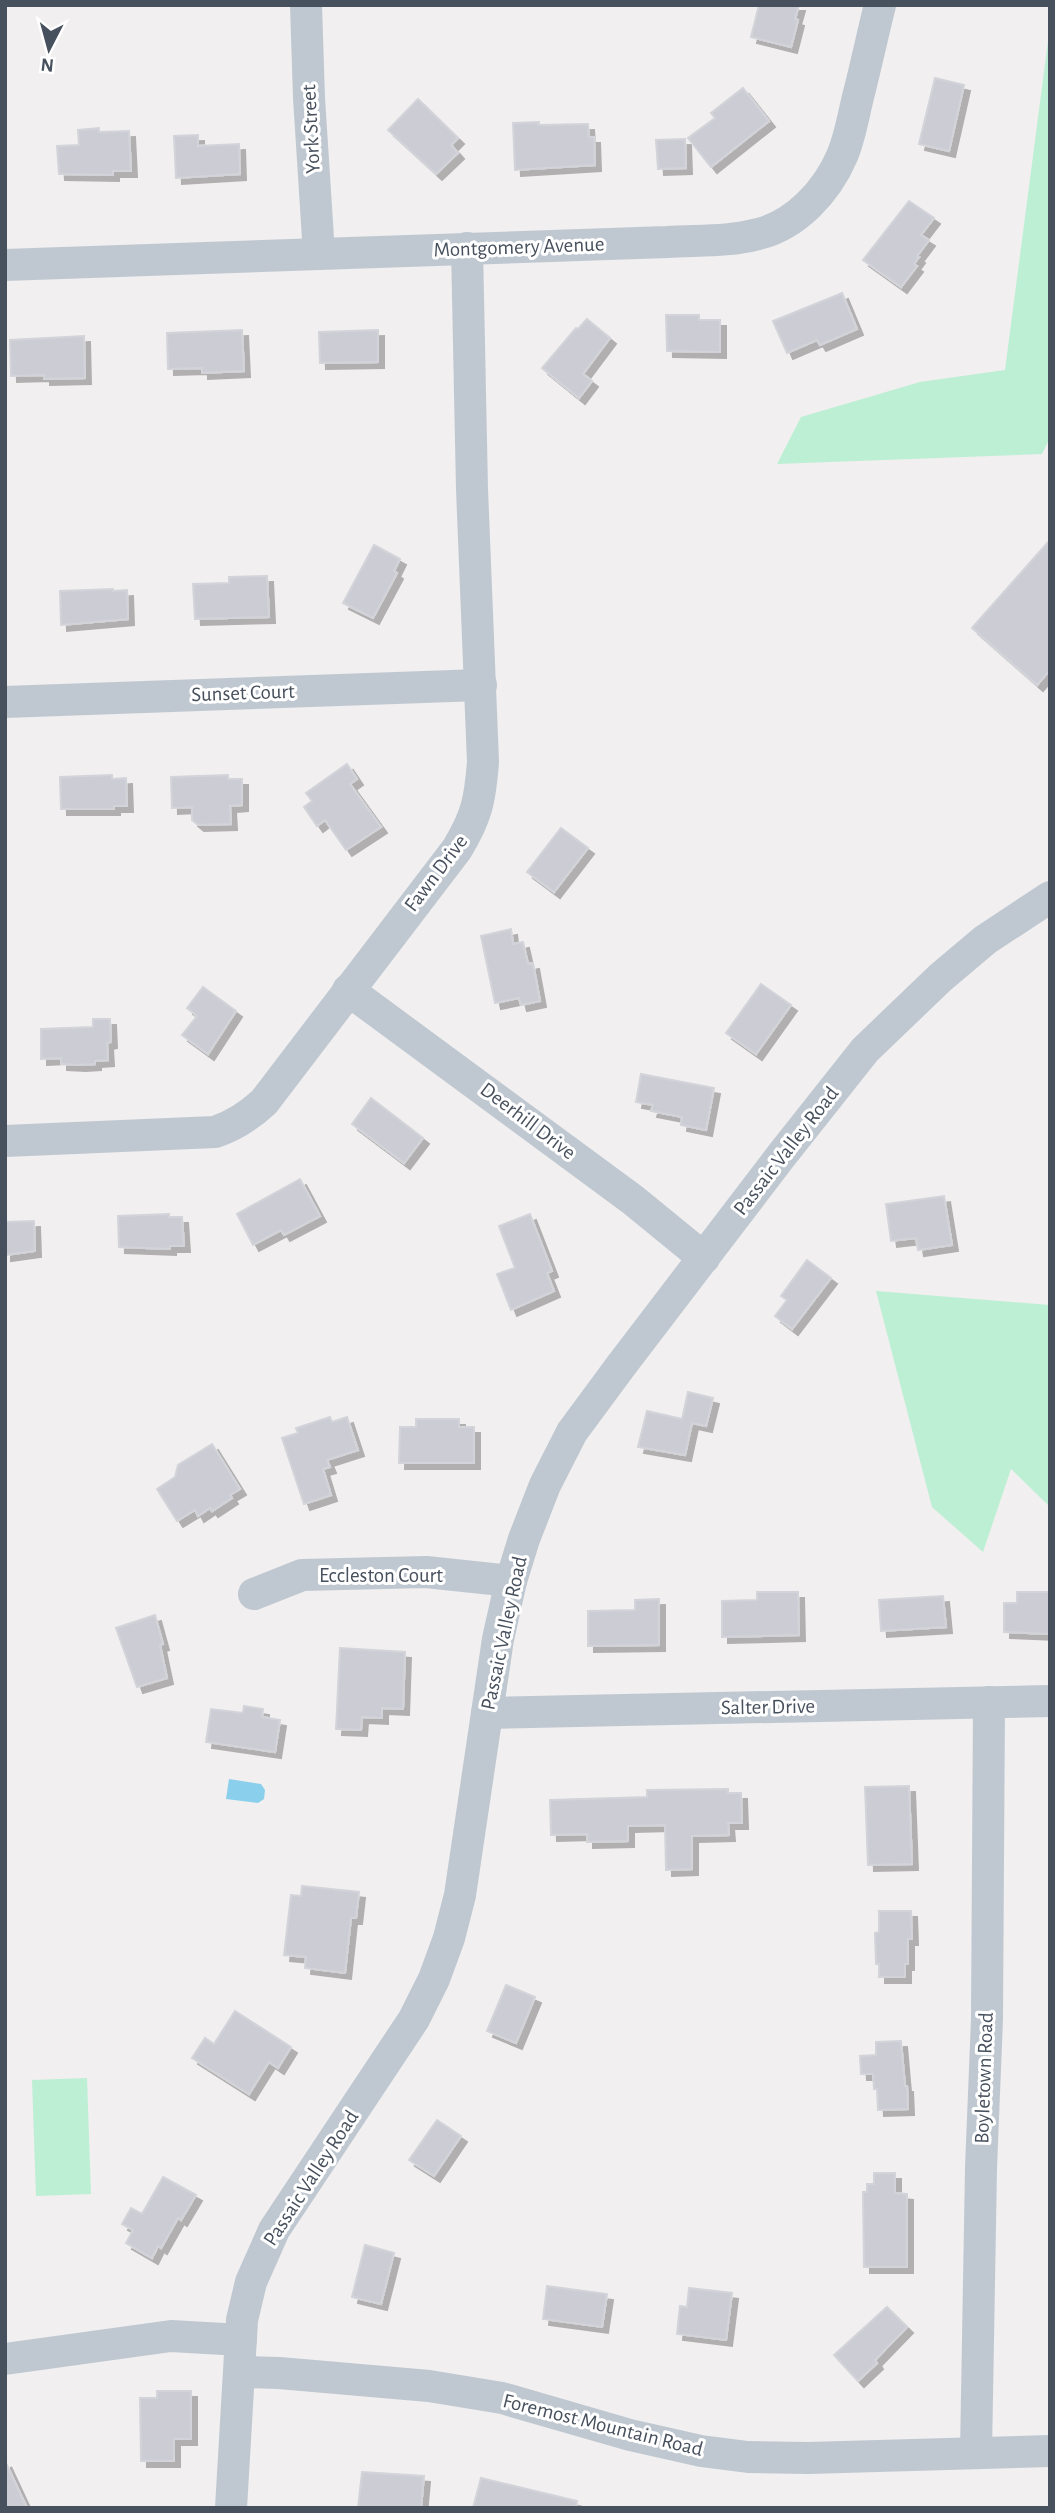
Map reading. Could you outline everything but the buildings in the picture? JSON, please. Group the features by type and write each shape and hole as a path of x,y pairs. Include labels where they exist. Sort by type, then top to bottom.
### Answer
{"street":[{"name":"York Street","path":"306,5 319,254"},
{"name":"Montgomery Avenue","path":"5,265 746,237 761,234 788,222 820,192 843,154 880,5"},
{"name":"Fawn Drive","path":"5,1141 186,1135 215,1132 229,1127 264,1102 457,849 472,823 481,796 483,762 472,489 467,248"},
{"name":"Sunset Court","path":"5,702 481,685"},
{"name":"Passaic Valley Road","path":"231,2508 242,2320 251,2282 274,2231 414,2019 434,1979 449,1938 460,1895 498,1639 511,1581 545,1485 572,1432 780,1156 866,1050 976,947 1050,897"},
{"name":"Deerhill Drive","path":"348,989 634,1200 704,1258"},
{"name":"Eccleston Court","path":"254,1594 302,1575 426,1572 511,1581"},
{"name":"Salter Drive","path":"487,1713 1050,1701"},
{"name":"Boyletown Road","path":"976,2453 981,2168 987,2019 989,1702"},
{"path":"5,2359 172,2336 241,2340"},
{"name":"Foremost Mountain Road","path":"241,2372 279,2373 453,2390 502,2398 630,2435 701,2451 748,2457 808,2458 1050,2451"}],"green space":[{"path":"1050,26 1050,438 1042,454 777,464 801,417 920,382 1005,370"},
{"path":"876,1291 1050,1305 1050,1507 1011,1469 983,1552 932,1507"},
{"path":"87,2078 91,2194 36,2196 32,2080"}],"water":[{"path":"229,1779 261,1784 265,1790 264,1799 258,1803 226,1799"}]}
